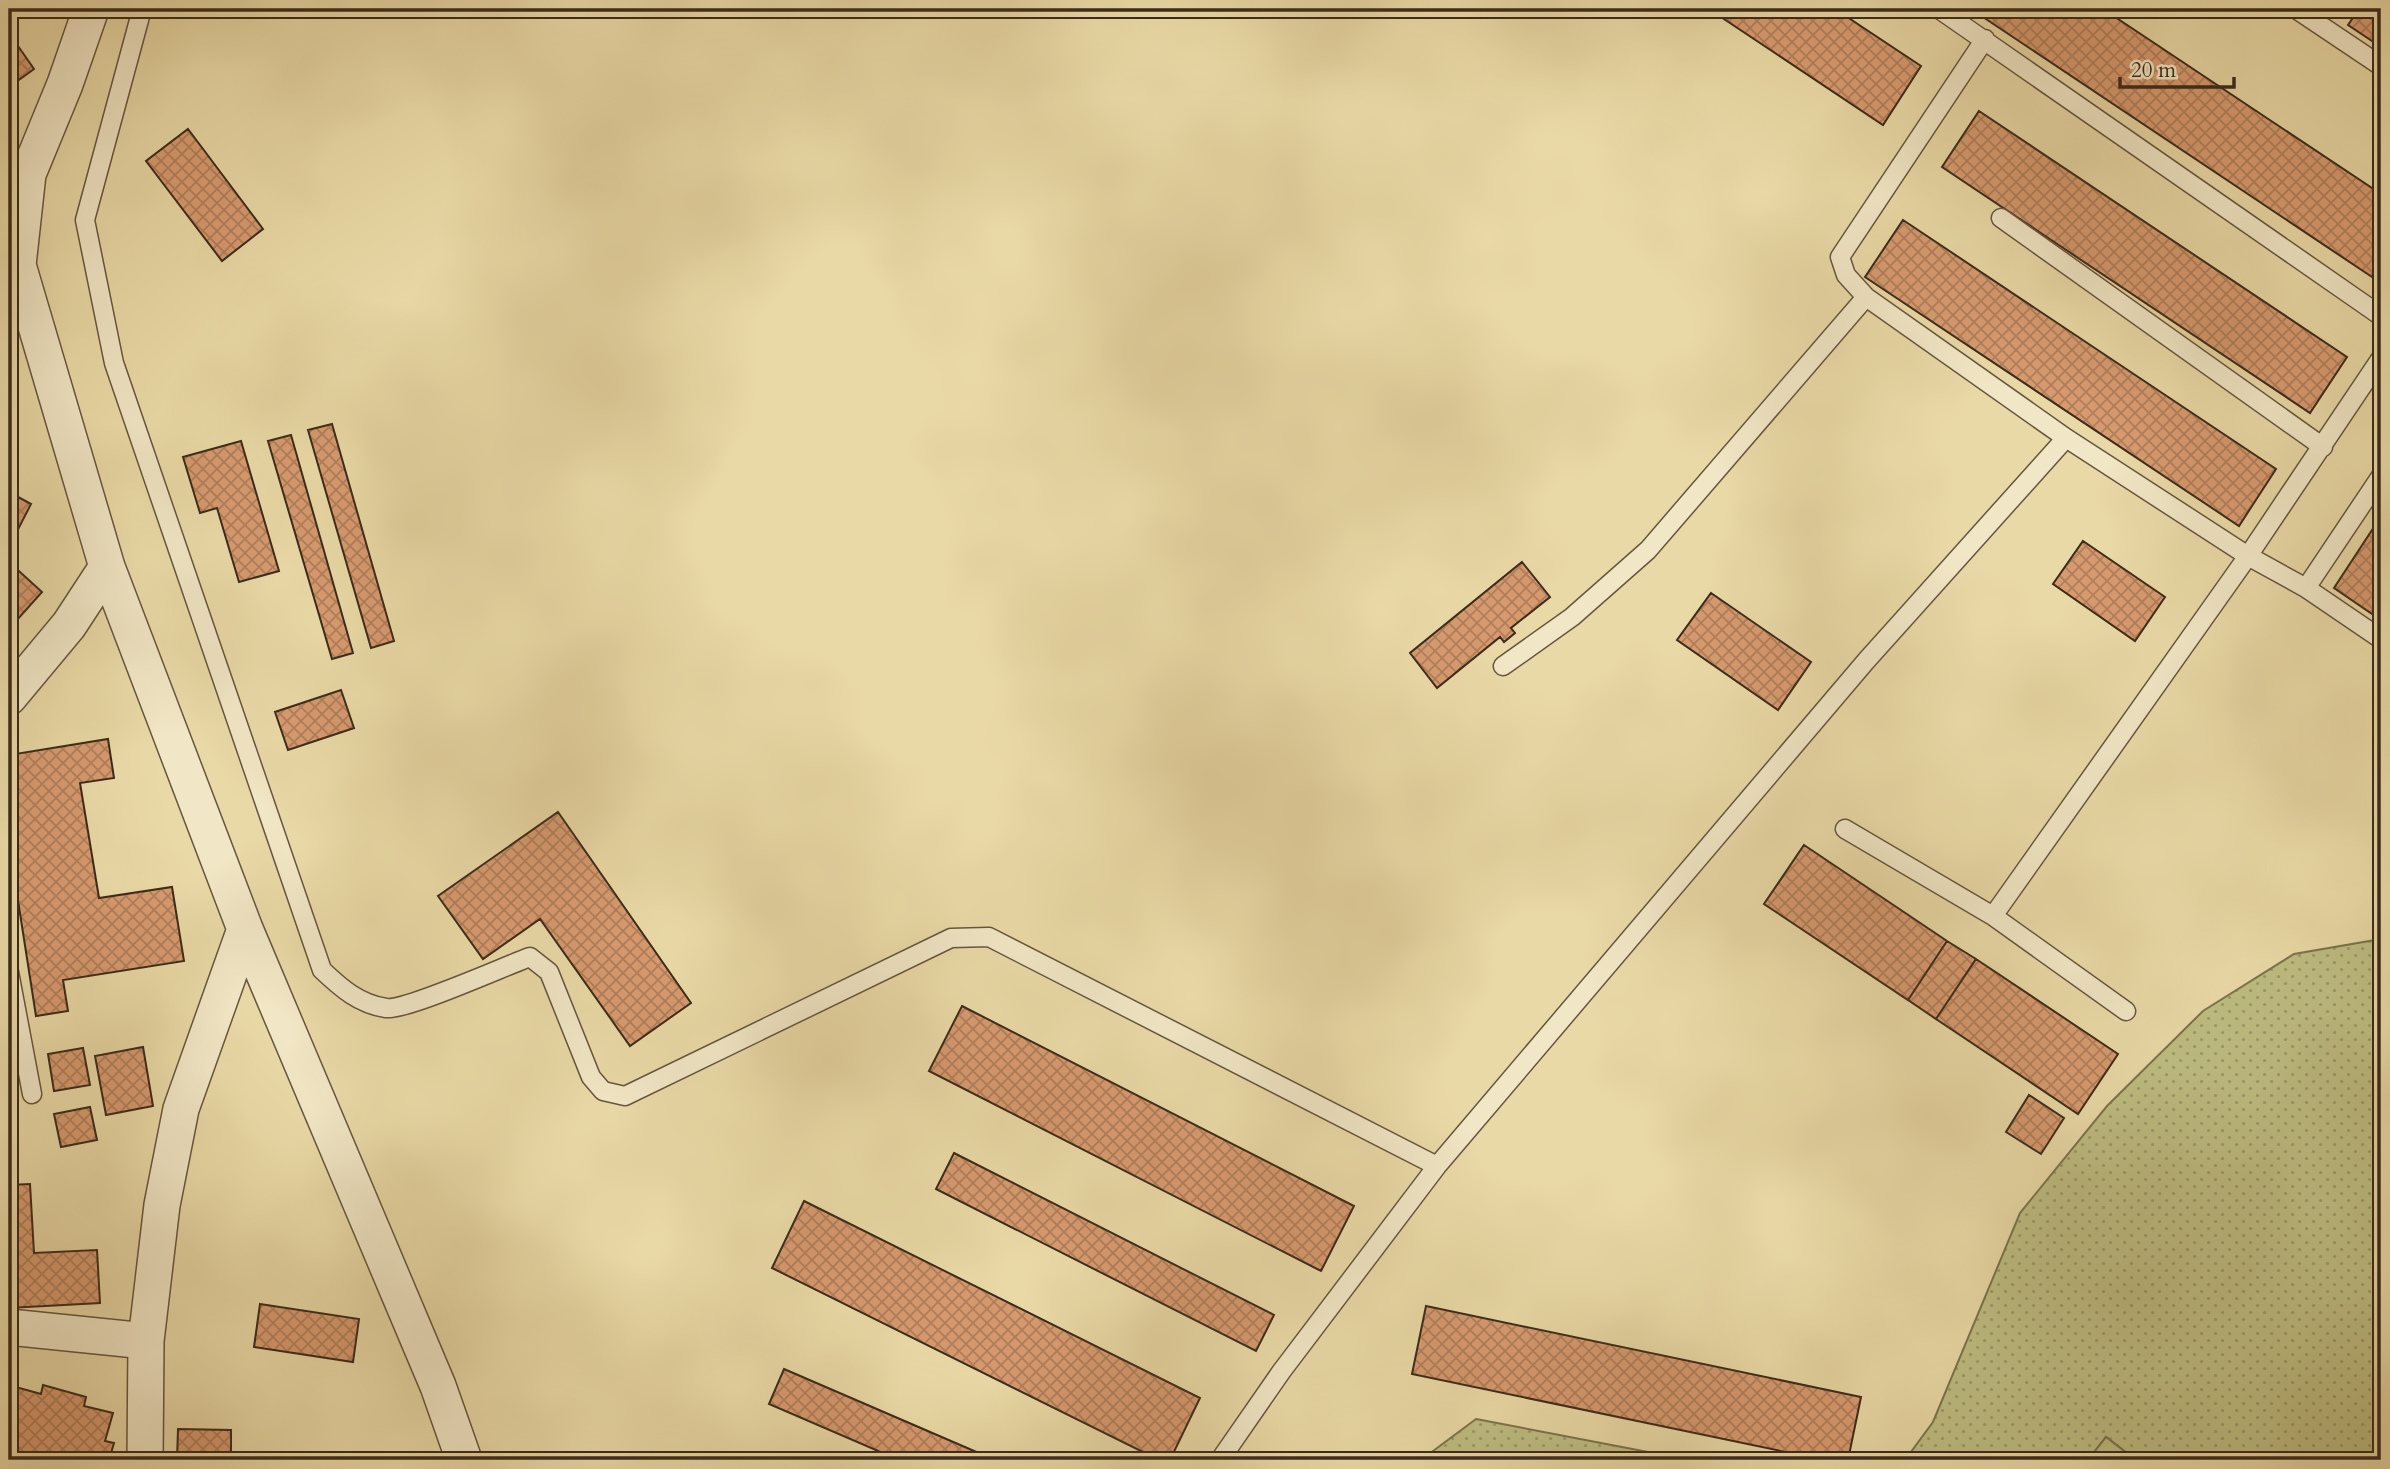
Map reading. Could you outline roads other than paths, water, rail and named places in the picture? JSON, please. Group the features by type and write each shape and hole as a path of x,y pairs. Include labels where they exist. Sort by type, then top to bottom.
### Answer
{"street":[{"path":"90,9 65,84 28,174 18,265 107,567 245,929 438,1386 464,1460"},
{"path":"9,697 69,625 107,567"},
{"path":"145,1460 146,1341 162,1205 181,1109 245,929"},
{"path":"9,1327 146,1341"}],"lane":[{"path":"142,9 85,220 114,363 322,970 341,988 351,996 388,1009 428,997 530,957 550,972 591,1077 603,1091 625,1096 951,938 989,937 1437,1166"},
{"path":"1940,9 2381,316"},
{"path":"2296,9 2381,66"},
{"path":"1985,39 1840,257 1846,275 1866,298 2066,438 2248,556 2306,588 2381,639"},
{"path":"2001,218 2323,447"},
{"path":"1503,666 1572,617 1648,550 1866,298"},
{"path":"1993,916 2248,556 2381,358"},
{"path":"1220,1460 1281,1372 1437,1166 1866,661 2066,438"},
{"path":"2306,588 2381,476"},
{"path":"1845,829 1993,916 2126,1011"},
{"path":"9,972 32,1094"}]}
